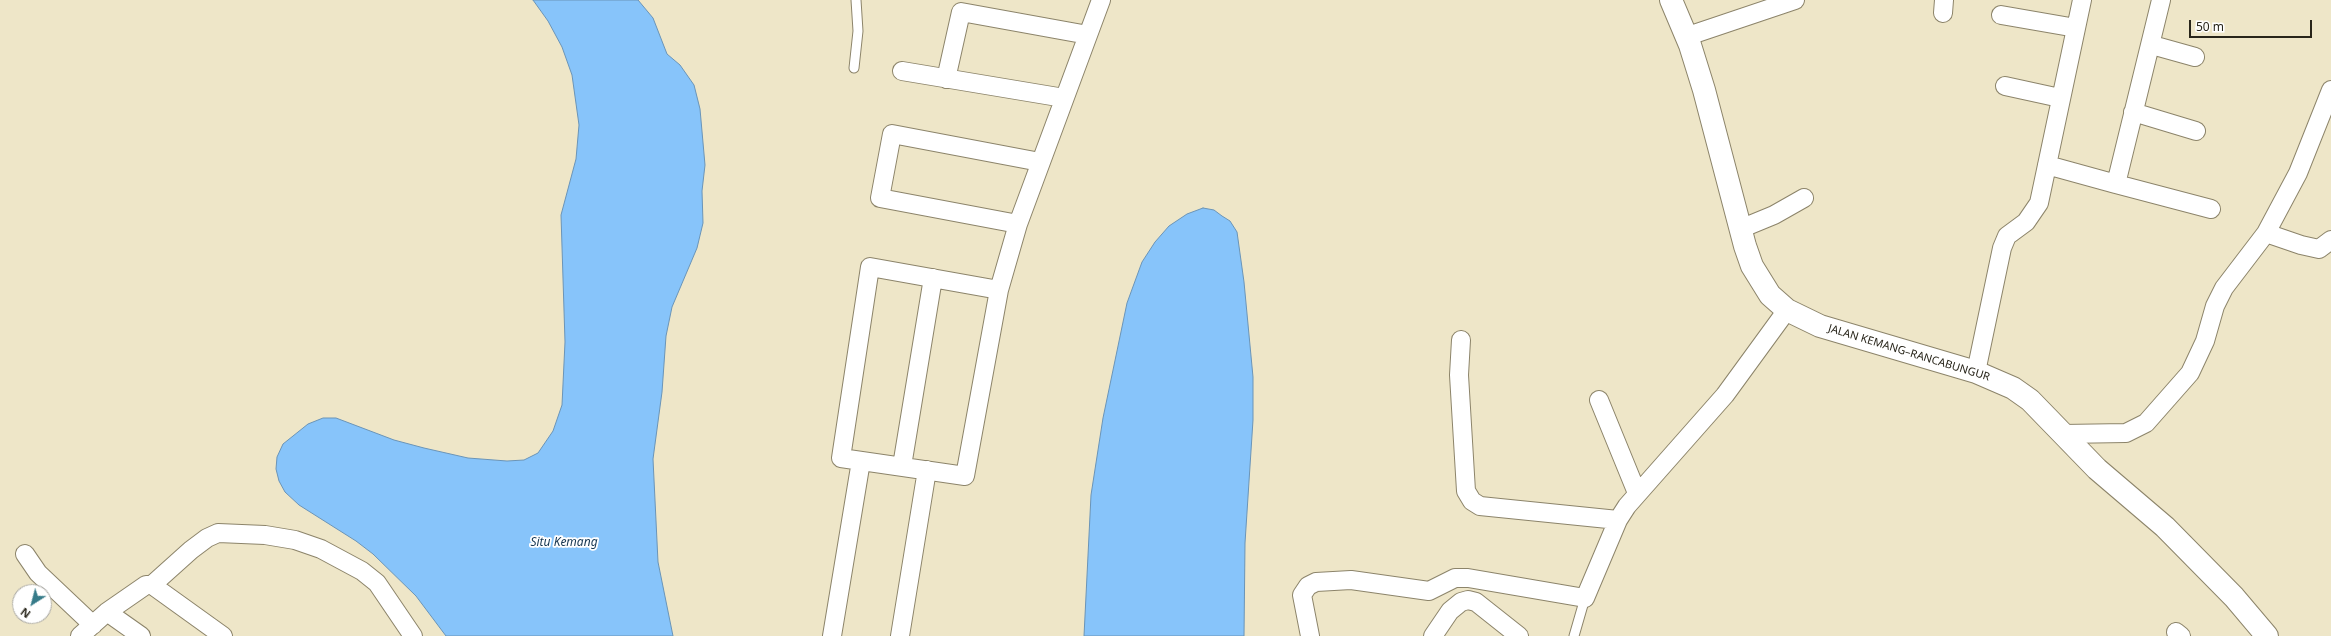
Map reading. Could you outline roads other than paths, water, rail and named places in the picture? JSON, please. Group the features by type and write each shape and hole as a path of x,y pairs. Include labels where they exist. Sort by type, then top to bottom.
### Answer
{"street":[{"path":"999,290 870,267 841,458 965,476 999,290 1018,224 1101,0"},
{"name":"JALAN KEMANG–RANCABUNGUR","path":"1671,0 1685,37 1690,45 1706,97 1740,230 1752,266 1770,295 1787,310 1820,326 1976,372 2013,388 2030,400 2097,469 2165,527 2234,597 2267,636"},
{"path":"1685,37 1795,0"},
{"path":"1976,372 2002,248 2006,236 2026,222 2039,203 2060,98 2082,0"},
{"path":"2116,184 2152,45 2161,0"},
{"path":"946,79 961,12 1088,34"},
{"path":"2001,15 2076,28"},
{"path":"2152,45 2195,57"},
{"path":"902,71 1064,98"},
{"path":"2005,86 2060,98"},
{"path":"2063,434 2126,433 2146,423 2190,373 2205,341 2215,306 2224,288 2266,233 2298,173 2331,90"},
{"path":"2134,112 2196,130"},
{"path":"1018,224 880,198 892,134 1040,162"},
{"path":"2047,166 2211,209"},
{"path":"1740,230 1774,215 1804,198"},
{"path":"2266,233 2301,245 2319,249 2331,240"},
{"path":"902,466 934,278"},
{"path":"1310,636 1302,595 1308,586 1316,582 1351,580 1429,590 1455,578 1468,578 1585,598 1618,520 1637,493 1725,394 1787,310"},
{"path":"1461,340 1459,375 1466,491 1472,501 1480,506 1618,520"},
{"path":"1598,400 1637,493"},
{"path":"832,636 861,461"},
{"path":"900,636 927,470"},
{"path":"25,554 38,573 87,630 107,612 142,586 152,585 191,550 207,538 218,533 265,535 295,540 321,549 362,571 377,583 413,636"},
{"path":"152,585 224,636"},
{"path":"1433,636 1450,611 1461,602 1468,600 1476,602 1519,636"},
{"path":"107,612 141,636"}],"lane":[{"path":"854,68 858,31 856,0"},
{"path":"1574,636 1585,598"}],"water":[{"name":"Situ Kemang","path":"533,0 638,0 653,18 667,54 680,65 694,85 700,109 705,165 702,191 703,223 697,248 672,307 666,336 662,392 653,459 658,562 673,636 446,636 416,596 373,554 356,541 299,505 285,492 279,481 276,469 277,457 283,444 308,424 323,418 336,418 394,440 424,448 468,458 507,461 524,460 538,453 553,431 562,405 565,342 561,215 576,159 579,125 572,75 562,47 548,21"},
{"path":"1203,208 1214,210 1230,221 1237,232 1244,282 1253,377 1253,420 1245,543 1244,636 1084,636 1091,495 1103,418 1127,303 1142,262 1155,242 1169,226 1187,214"}]}
